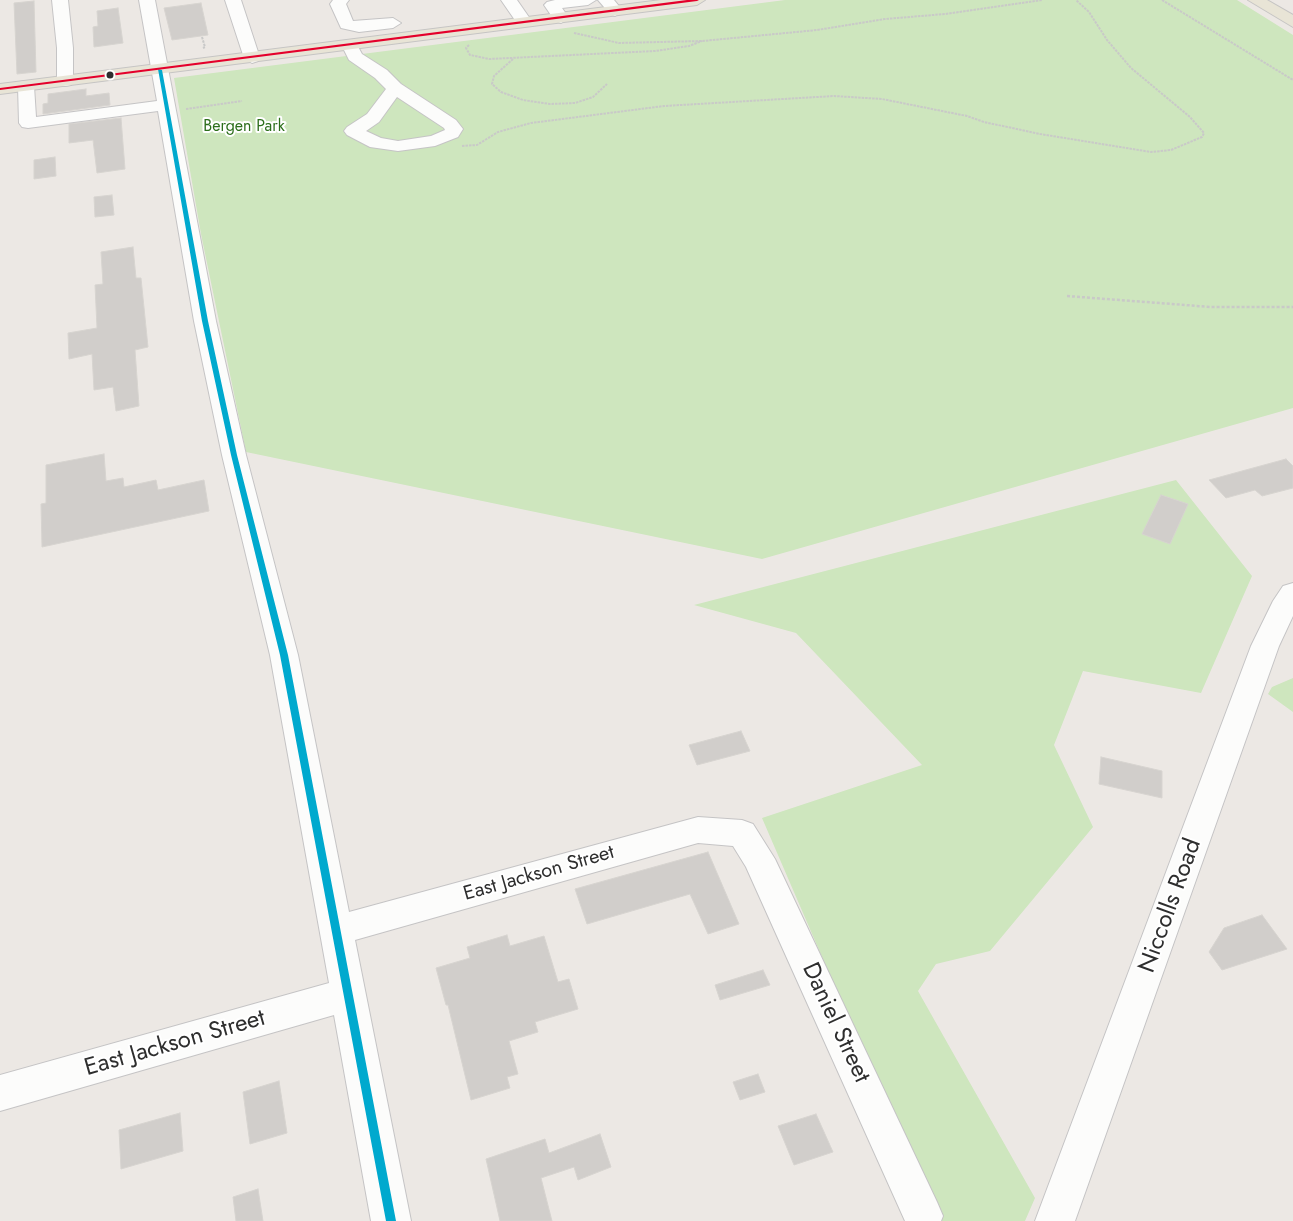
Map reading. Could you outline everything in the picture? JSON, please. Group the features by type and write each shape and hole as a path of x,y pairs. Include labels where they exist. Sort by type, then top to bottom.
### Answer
{"main road":[{"path":"0,90 252,58 342,42 525,23 559,7 610,6 697,0"},
{"path":"1256,0 1293,22"},
{"path":"1285,0 1293,5"}],"street":[{"path":"60,0 65,48 65,81"},
{"path":"147,0 204,321 234,455 284,655 338,930 391,1221"},
{"path":"233,0 252,58"},
{"path":"341,0 338,4 347,25 359,28 393,23"},
{"path":"509,0 525,23"},
{"path":"559,7 588,0"},
{"path":"342,42 355,57 381,74 395,88 450,124 454,129 452,134 435,141 398,146 376,143 353,131 373,118 395,88"},
{"path":"26,86 28,123 166,108"},
{"name":"Niccolls Road","path":"1055,1221 1266,646 1283,608 1293,594"},
{"name":"East Jackson Street","path":"338,930 698,830 742,833"},
{"name":"Daniel Street","path":"742,833 759,859 923,1216"},
{"name":"East Jackson Street","path":"0,1093 349,994"}],"path":[{"path":"567,33 587,34 619,43 702,41 817,30 875,20 945,14 1042,0"},
{"path":"477,145 498,132 531,123 664,106 834,96 882,99 967,116 984,122 1040,134 1151,152 1162,152 1202,138 1204,133 1190,117 1131,68 1088,12 1076,0"},
{"path":"1162,0 1293,80"},
{"path":"474,42 466,48 466,51 474,57 513,58 655,51 689,46 702,41"},
{"path":"513,58 494,76 492,84 501,92 523,100 550,104 575,103 593,97 607,84"},
{"path":"166,108 242,101"},
{"path":"1067,296 1210,307 1293,307"}],"green space":[{"name":"Bergen Park","path":"785,0 1237,0 1293,35 1293,408 762,559 246,452 201,234 174,78"},
{"path":"1176,480 1252,576 1201,693 1083,671 1054,745 1093,827 990,951 936,964 918,991 1035,1198 1025,1221 936,1221 762,818 922,765 796,633 694,605"},
{"path":"1293,678 1293,712 1268,694 1272,687"}],"building":[{"path":"34,1 36,72 17,74 14,3"},
{"path":"201,3 208,35 172,40 164,8"},
{"path":"118,8 123,43 94,47 93,27 98,26 97,11"},
{"path":"86,89 86,96 109,93 110,105 43,114 43,104 48,103 48,94"},
{"path":"121,118 125,169 97,173 93,140 69,143 69,124"},
{"path":"55,157 56,176 34,179 34,160"},
{"path":"112,195 114,215 95,217 94,197"},
{"path":"133,247 136,278 141,278 148,347 135,350 139,406 116,411 113,387 94,390 92,354 69,359 68,333 97,328 95,285 103,284 101,252"},
{"path":"104,454 106,481 123,478 124,487 156,480 158,490 204,480 209,511 42,547 41,504 46,503 46,465"},
{"path":"1286,459 1293,466 1293,488 1262,496 1255,490 1226,498 1209,480"},
{"path":"1161,495 1188,504 1170,544 1142,534"},
{"path":"741,731 750,751 697,765 689,745"},
{"path":"1101,757 1162,771 1162,798 1099,784"},
{"path":"708,852 739,924 708,934 690,894 587,924 575,889"},
{"path":"1262,915 1287,949 1222,970 1209,952 1224,928"},
{"path":"507,935 510,946 544,936 558,982 569,979 578,1009 535,1022 538,1032 509,1041 518,1074 507,1077 510,1088 471,1100 448,1005 446,1005 436,968 470,958 467,947"},
{"path":"763,970 770,985 720,1000 715,985"},
{"path":"758,1074 765,1092 740,1100 733,1082"},
{"path":"279,1081 287,1133 250,1144 243,1092"},
{"path":"180,1113 183,1151 121,1169 119,1130"},
{"path":"816,1114 833,1152 794,1165 778,1126"},
{"path":"600,1134 611,1167 578,1180 574,1167 541,1178 552,1221 500,1221 486,1159 545,1139 549,1153"},
{"path":"258,1189 263,1221 236,1221 233,1197"}],"transit line":[{"path":"0,89 697,0"},
{"path":"160,70 205,321 234,455 284,655 391,1221"}]}
